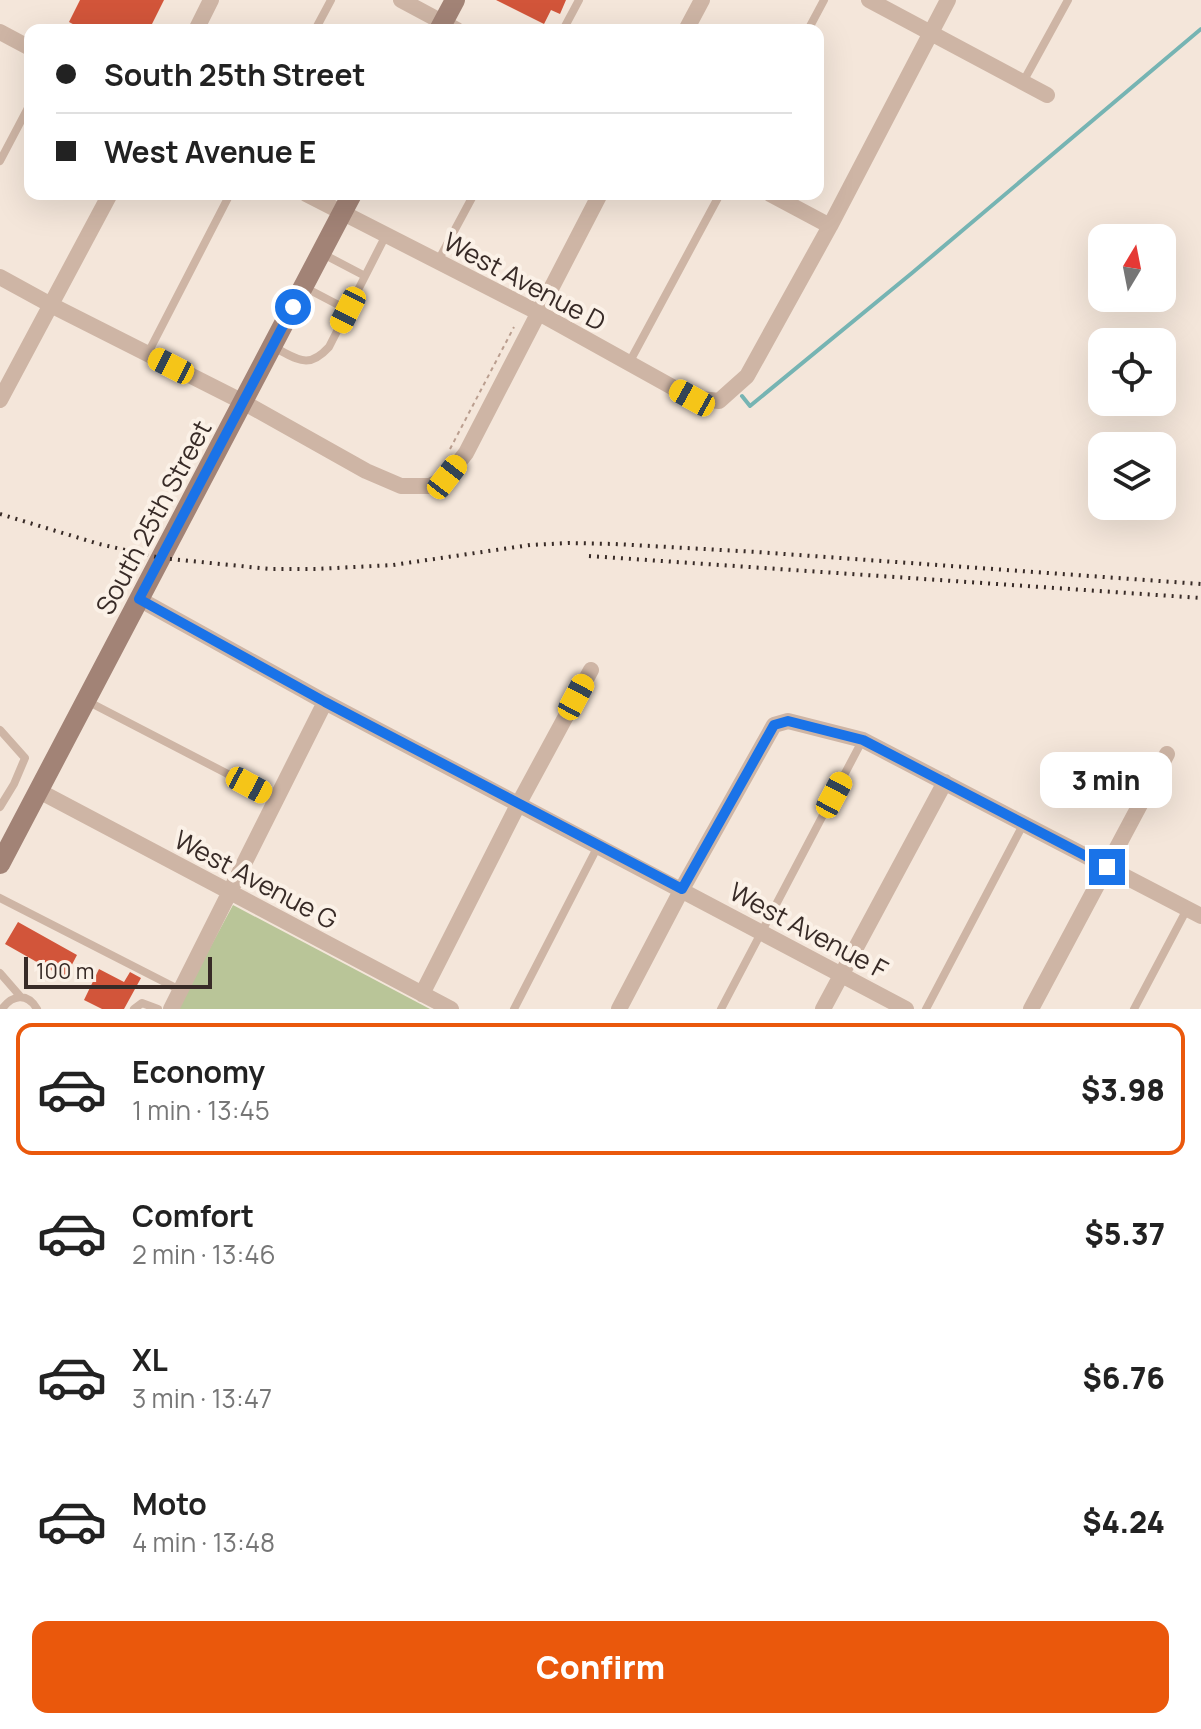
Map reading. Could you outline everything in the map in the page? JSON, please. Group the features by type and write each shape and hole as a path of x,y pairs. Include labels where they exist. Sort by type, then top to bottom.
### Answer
{"street":[{"path":"199,24 211,0"},
{"path":"401,0 440,24"},
{"path":"447,24 455,0"},
{"path":"689,24 702,0"},
{"path":"869,0 1047,95"},
{"path":"781,200 830,226 948,0"},
{"path":"0,32 24,45"},
{"path":"0,400 107,200"},
{"name":"West Avenue D","path":"317,200 539,313 692,398 719,401 747,376 830,226"},
{"name":"South 25th Street","path":"2,853 39,791 349,200"},
{"path":"0,277 243,402 366,471 401,486 430,486 447,477 466,453 597,200"},
{"name":"West Avenue F","path":"139,599 325,702 906,1009"},
{"path":"422,994 591,670"},
{"path":"171,1009 325,702"},
{"path":"619,1009 774,725 781,722 788,721 863,740 1194,912"},
{"path":"1031,1009 1167,754"},
{"path":"823,1009 945,782"},
{"name":"West Avenue G","path":"39,791 451,1009"}],"lane":[{"path":"318,24 331,0"},
{"path":"566,24 579,0"},
{"path":"811,24 824,0"},
{"path":"1023,82 1068,0"},
{"path":"0,161 24,115"},
{"path":"147,354 227,200"},
{"path":"438,261 471,200"},
{"path":"629,363 717,200"},
{"path":"272,346 303,361 319,358 329,347 386,235"},
{"path":"321,253 365,276"},
{"path":"303,287 348,310"},
{"path":"86,700 276,799"},
{"path":"0,730 25,758 0,806"},
{"path":"721,1009 863,740"},
{"path":"926,1009 1024,823"},
{"path":"514,1009 599,845"},
{"path":"1,902 180,990"},
{"path":"1134,1009 1194,912"},
{"path":"0,973 20,996 37,1009"},
{"path":"2,1009 7,1001 20,996"},
{"path":"134,1009 142,1003 158,1009"}],"path":[{"path":"448,452 513,329"}],"green space":[{"path":"233,905 430,1009 177,1009"}],"building":[{"path":"80,0 164,0 152,24 69,22"},
{"path":"496,0 566,0 560,14 551,10 544,24"},
{"path":"18,922 77,955 65,978 5,944"},
{"path":"99,969 124,982 130,972 141,978 124,1009 102,1009 84,1000"}],"waterway":[{"path":"742,396 750,406 1201,29"}],"railway":[{"path":"0,514 99,544 161,558 270,569 393,565 530,545 569,543 757,552 1201,584"},
{"path":"589,556 1201,598"}],"route":[{"path":"293,307 139,599 325,702 682,889 774,725 788,721 863,740 1107,867"}]}
